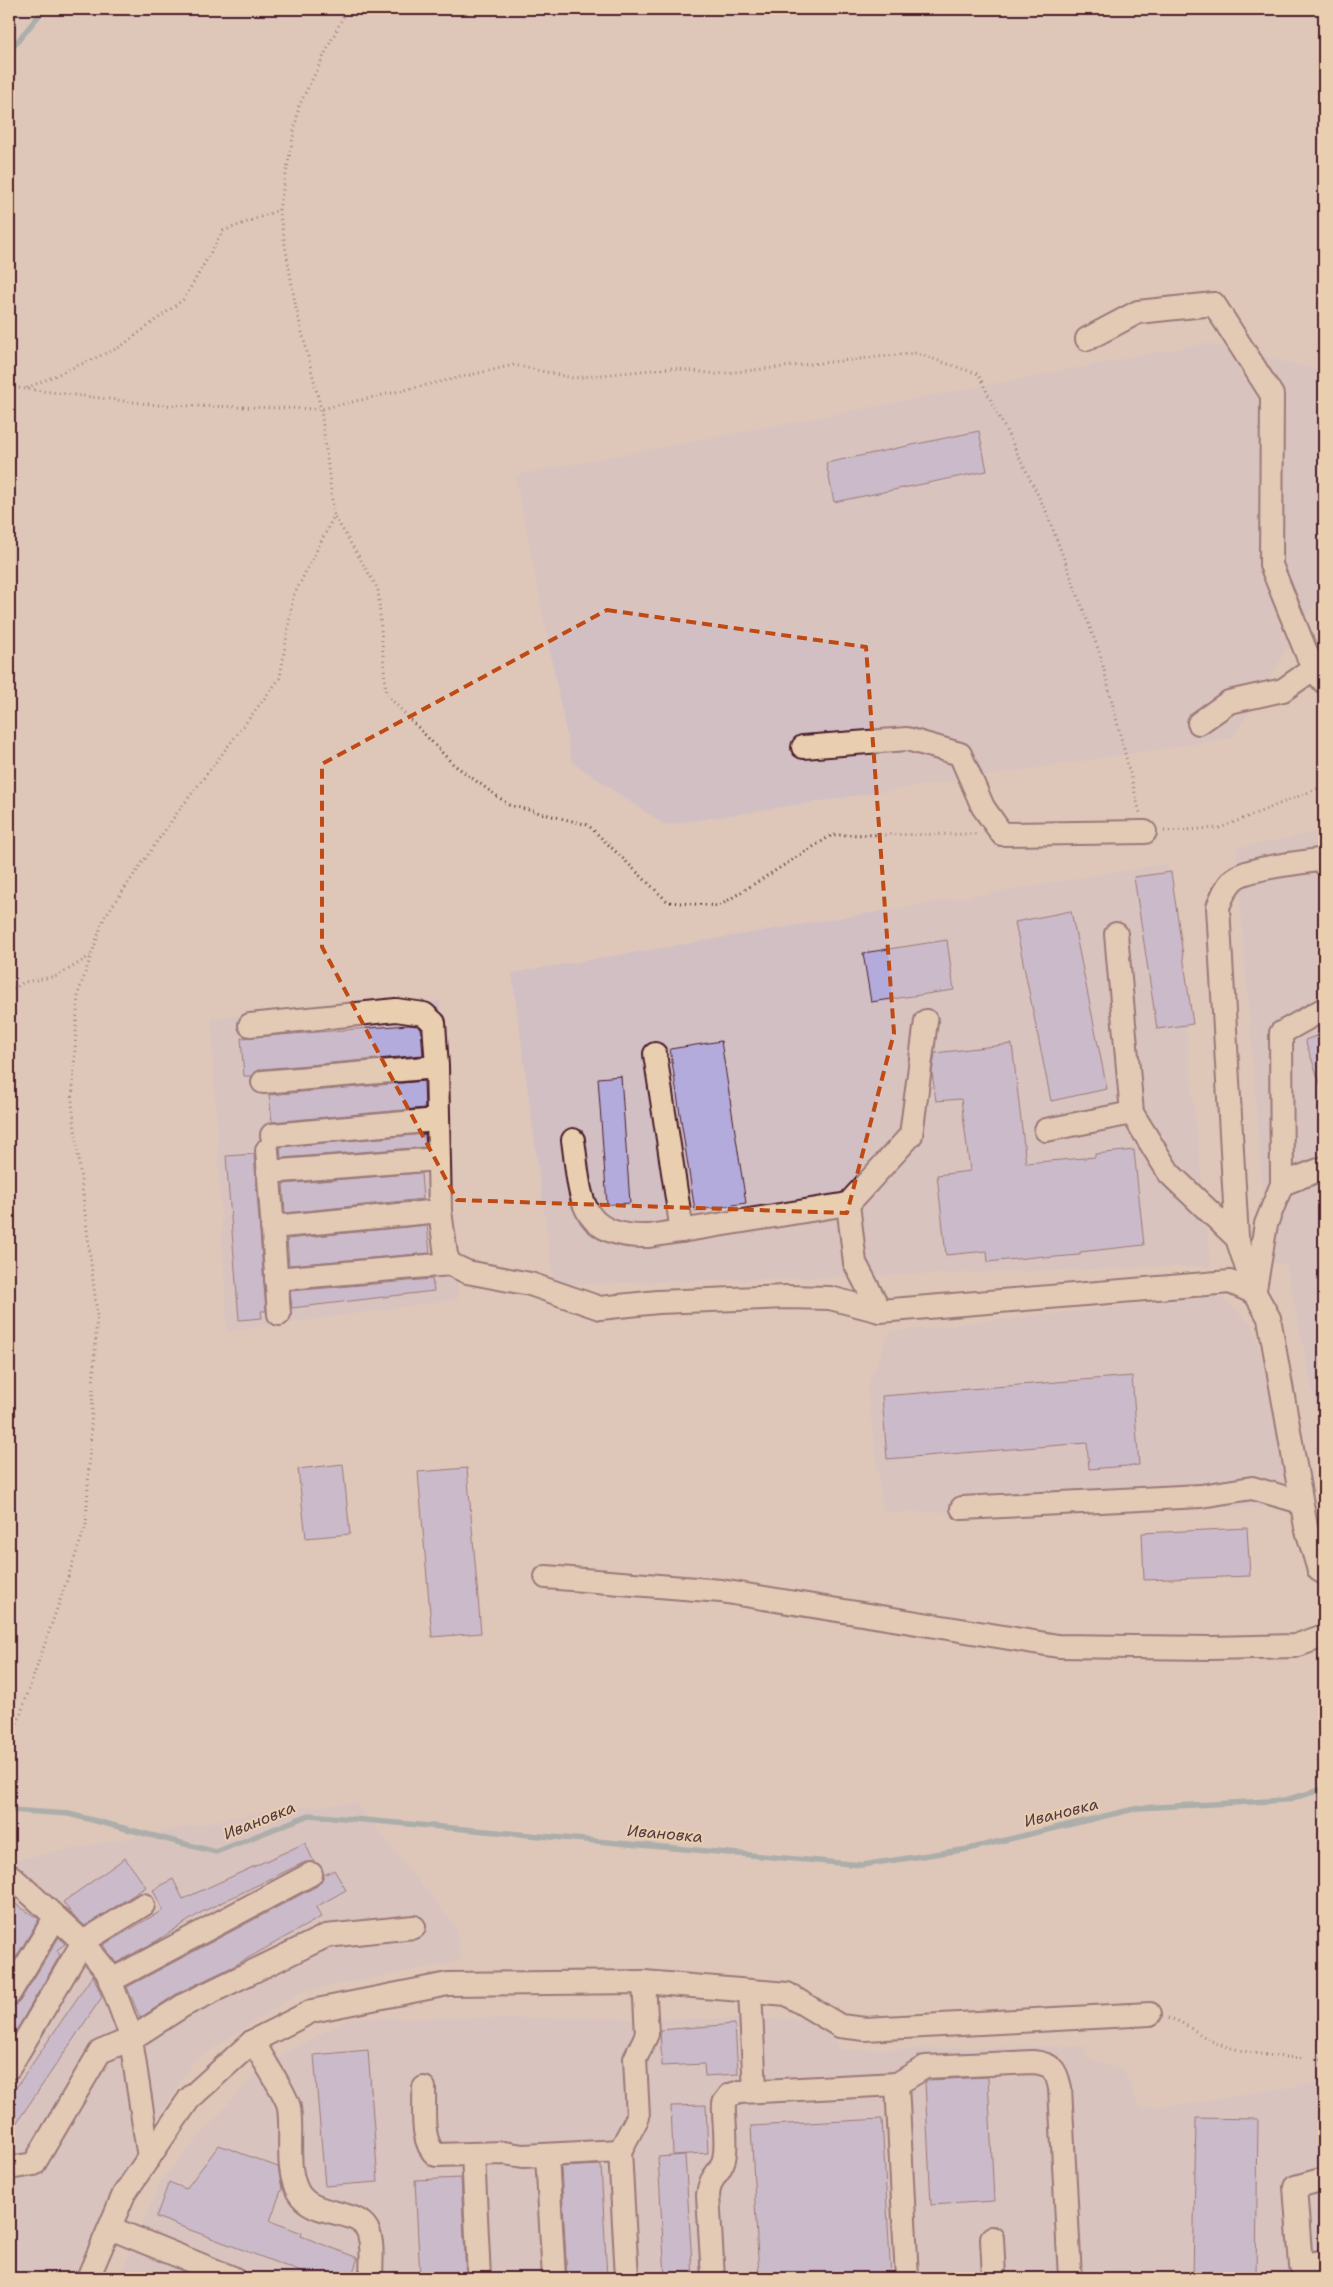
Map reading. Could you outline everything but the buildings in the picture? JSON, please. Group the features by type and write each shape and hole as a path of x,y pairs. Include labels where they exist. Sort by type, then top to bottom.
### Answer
{"lane":[{"path":"1087,339 1138,312 1214,304 1272,395 1271,564 1319,675 1283,690 1229,702 1199,723"},
{"path":"802,747 908,739 960,754 983,806 1002,834 1145,832"},
{"path":"1324,859 1251,871 1234,879 1224,890 1218,907 1237,1238 1254,1293 1269,1318 1306,1528 1319,1570 1324,1573"},
{"path":"1116,934 1132,1113 1169,1173 1237,1238"},
{"path":"1254,1293 1266,1224 1282,1184 1281,1033 1324,1009"},
{"path":"250,1025 396,1010 424,1014 434,1023 437,1066 440,1211 446,1255 450,1264"},
{"path":"573,1140 586,1212 593,1221 620,1233 635,1236 682,1231 848,1204 910,1135 926,1020"},
{"path":"655,1054 682,1231"},
{"path":"263,1082 437,1066"},
{"path":"1046,1130 1132,1113"},
{"path":"279,1314 268,1172 269,1142 437,1120"},
{"path":"268,1172 438,1159"},
{"path":"1282,1184 1324,1168"},
{"path":"848,1204 855,1263 880,1311"},
{"path":"272,1227 440,1211"},
{"path":"276,1279 450,1264 467,1272 530,1284 600,1308 658,1302 803,1297 830,1298 880,1311 1230,1282 1254,1293"},
{"path":"962,1508 1200,1496 1252,1488 1301,1502"},
{"path":"546,1577 721,1592 1058,1646 1210,1648 1295,1646 1324,1636"},
{"path":"110,1980 311,1874"},
{"path":"9,1879 12,1877 54,1918 83,1942 107,1972 131,2040 149,2158"},
{"path":"9,2068 83,1942 143,1906"},
{"path":"9,1994 54,1918"},
{"path":"9,2168 34,2164 100,2052 131,2040 184,2005 326,1936 414,1927"},
{"path":"627,2278 620,2151 638,2117 635,2059 647,2034 644,1982"},
{"path":"88,2278 124,2194 189,2099 253,2041 312,2011 448,1984 644,1982 787,1994 840,2026 865,2029 1150,2014"},
{"path":"750,1990 755,2091"},
{"path":"253,2041 289,2106 293,2176 298,2191 303,2199 312,2206 361,2222 367,2230 370,2239 371,2278"},
{"path":"712,2278 709,2182 723,2161 725,2148 724,2103 730,2095 755,2091 897,2084 925,2067 1033,2062 1047,2063 1056,2074 1060,2088 1070,2278"},
{"path":"897,2084 907,2278"},
{"path":"424,2088 426,2139 430,2150 436,2156 504,2153 523,2156 620,2151"},
{"path":"473,2154 479,2278"},
{"path":"547,2155 554,2278"},
{"path":"1324,2179 1295,2187 1301,2266 1324,2261"},
{"path":"110,2228 233,2278"},
{"path":"992,2238 994,2278"}],"path":[{"path":"351,9 346,10 299,106 279,210 296,308 320,409 334,516 378,589 386,694 453,764 509,805 588,825 668,902 719,906 832,835 1002,834"},
{"path":"26,388 120,346 184,298 223,231 279,210"},
{"path":"9,387 158,405 320,409 514,365 573,378 671,368 716,374 916,353 978,374 1046,511 1100,654 1145,832 1220,828 1324,786"},
{"path":"9,1747 86,1525 97,1314 72,1104 78,994 104,918 177,813 280,678 293,597 334,516"},
{"path":"9,992 24,982 58,976 91,956"},
{"path":"1150,2014 1179,2020 1212,2041 1226,2046 1271,2056 1324,2060"}],"highlighted area":[{"path":"607,610 866,647 894,1033 847,1213 457,1200 322,947 322,764"}],"shaded area":[{"path":"1206,343 1324,371 1324,589 1233,738 665,825 572,762 515,475"},
{"path":"1324,831 1324,1446 1286,1264 1268,1263 1236,848"},
{"path":"1168,863 1211,1266 554,1285 512,973"},
{"path":"440,1001 458,1299 227,1332 211,1018"},
{"path":"1218,1295 1253,1325 1291,1470 1265,1507 883,1513 867,1387 889,1332"},
{"path":"356,1803 456,1927 461,1961 300,1992 193,2062 127,2169 79,2278 9,2278 9,1861 278,1809"},
{"path":"350,2018 825,2019 839,2050 1086,2046 1085,2057 1124,2071 1140,2108 1194,2103 1324,2081 1324,2278 119,2278 161,2180 262,2065"}],"waterway":[{"path":"9,52 44,9"},
{"name":"Ивановка","path":"9,1810 69,1814 216,1852 309,1815 862,1865 968,1849 1138,1808 1285,1800 1324,1789"}]}
